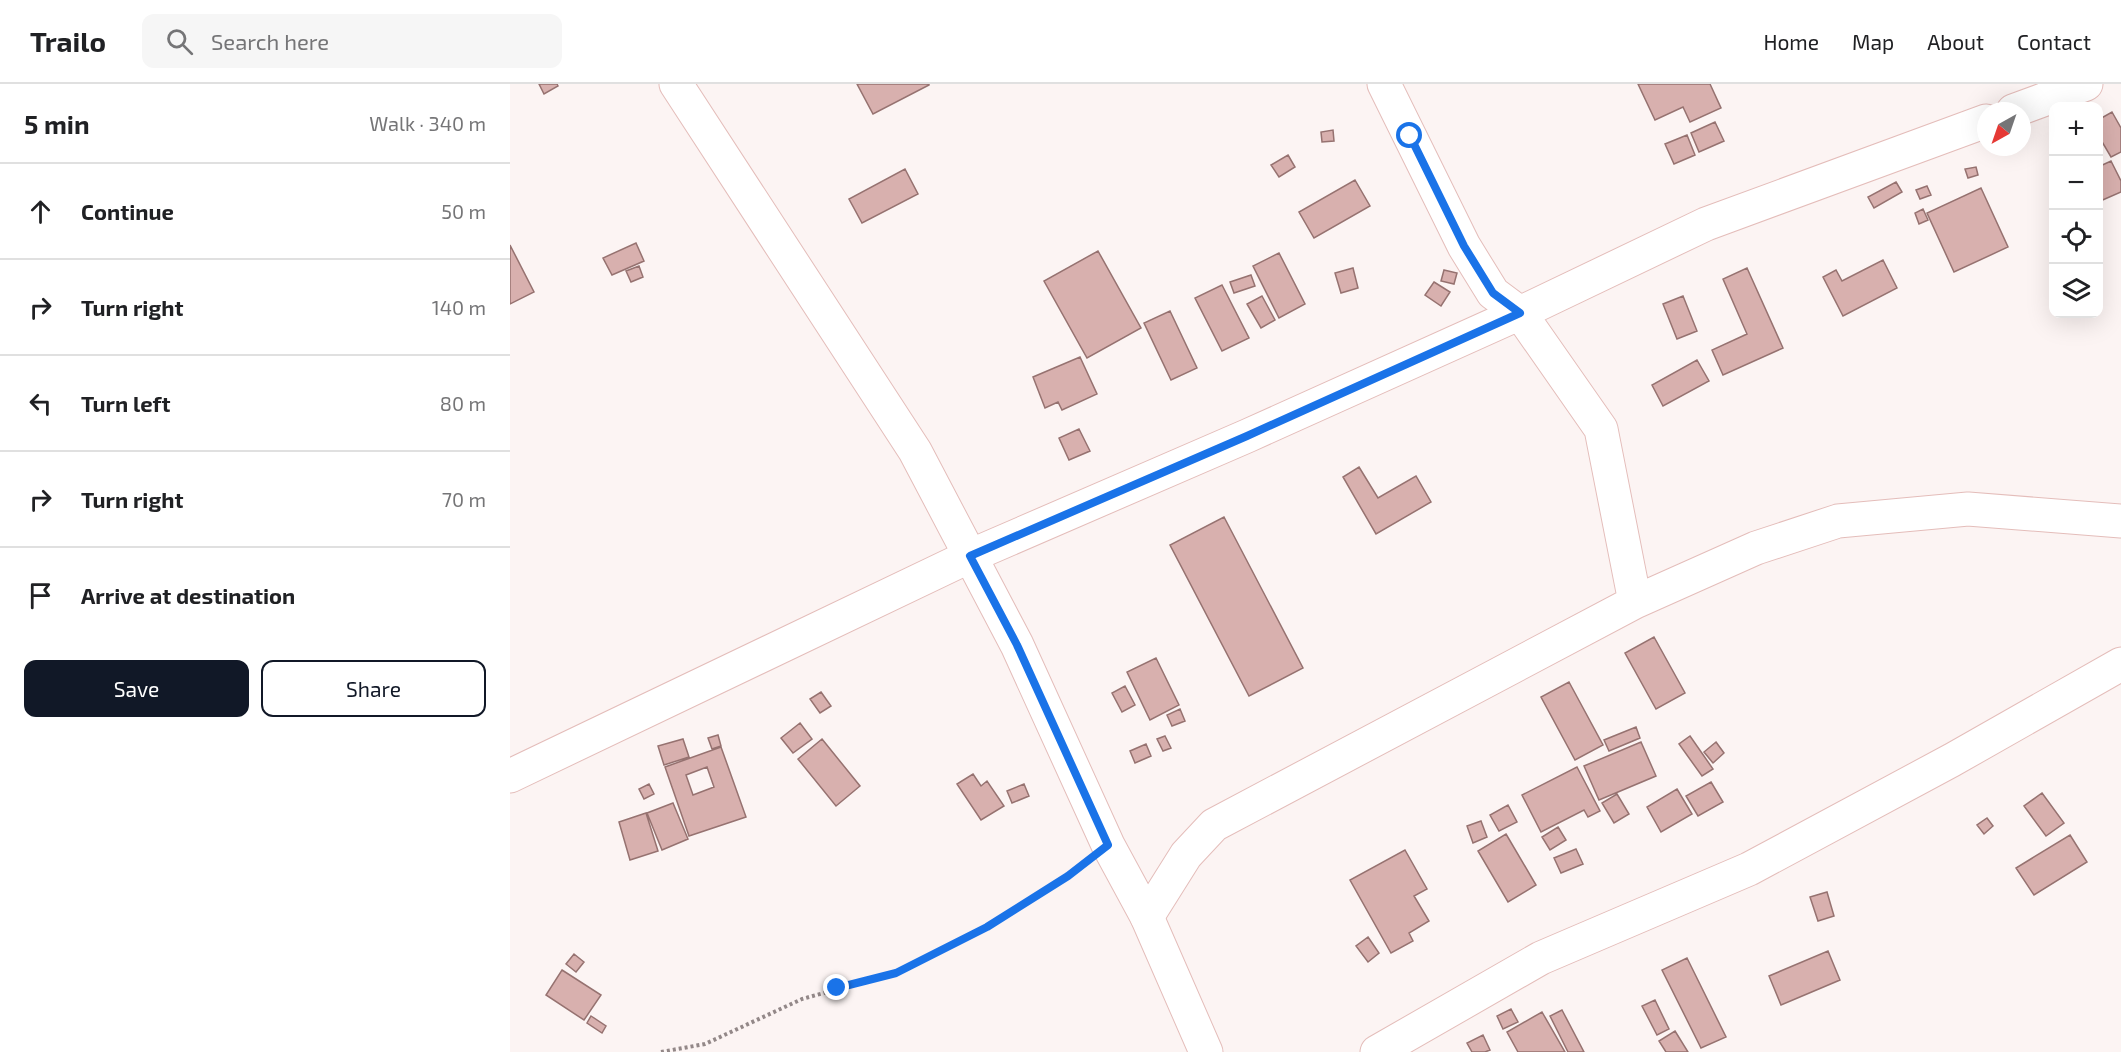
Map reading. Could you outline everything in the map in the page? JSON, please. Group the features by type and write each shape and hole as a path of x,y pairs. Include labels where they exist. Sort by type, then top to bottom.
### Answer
{"street":[{"path":"676,84 915,452 1017,645 1108,845 1147,917 1206,1052"},
{"path":"1384,84 1464,246 1493,293 1520,313 1601,429 1635,602"},
{"path":"2031,104 2086,84"},
{"path":"510,776 970,556 1247,436 1520,313 1707,224 1977,124"},
{"path":"1147,917 1186,855 1214,825 1635,602 1756,548 1838,521 1968,509 2121,521"},
{"path":"1377,1052 1541,958 1749,869 1952,760 2121,664"}],"path":[{"path":"661,1052 705,1044 802,999 896,973 987,927 1068,876 1108,845"}],"building":[{"path":"539,84 557,84 558,86 544,94"},
{"path":"857,84 929,84 929,85 873,114"},
{"path":"1638,84 1710,84 1721,108 1690,122 1683,107 1655,120"},
{"path":"2112,112 2121,128 2121,152 2111,157 2103,143 2103,117"},
{"path":"1715,122 1724,141 1699,152 1691,133"},
{"path":"1333,130 1334,141 1322,142 1321,132"},
{"path":"1687,135 1695,155 1674,164 1665,144"},
{"path":"1288,155 1295,167 1279,177 1271,165"},
{"path":"2111,161 2121,181 2121,192 2103,200 2103,165"},
{"path":"1976,167 1978,175 1968,178 1965,169"},
{"path":"905,169 918,194 862,223 849,199"},
{"path":"1355,180 1370,206 1314,238 1299,212"},
{"path":"1896,182 1902,192 1874,208 1868,197"},
{"path":"1927,186 1931,195 1920,199 1916,190"},
{"path":"1981,188 2008,247 1954,272 1927,213"},
{"path":"1923,209 1928,220 1919,224 1915,213"},
{"path":"636,243 644,261 612,275 603,258"},
{"path":"510,245 534,292 510,304"},
{"path":"1098,251 1141,328 1087,358 1044,281"},
{"path":"1279,253 1305,304 1279,318 1253,266"},
{"path":"1883,260 1897,288 1843,316 1823,277 1836,270 1842,281"},
{"path":"639,266 643,277 631,282 626,271"},
{"path":"1353,268 1358,288 1341,293 1335,273"},
{"path":"1747,268 1783,348 1723,375 1712,350 1747,334 1723,279"},
{"path":"1444,270 1457,273 1454,284 1441,281"},
{"path":"1251,275 1255,286 1234,293 1230,282"},
{"path":"1434,282 1450,292 1441,306 1425,295"},
{"path":"1222,285 1249,338 1222,351 1195,298"},
{"path":"1262,296 1275,320 1261,328 1247,304"},
{"path":"1683,296 1697,331 1677,339 1663,304"},
{"path":"1170,311 1197,368 1171,380 1144,323"},
{"path":"1080,357 1097,394 1062,410 1058,402 1045,408 1033,377"},
{"path":"1697,360 1709,381 1663,406 1652,385"},
{"path":"1079,429 1090,451 1069,460 1059,438"},
{"path":"1359,467 1378,498 1416,476 1431,502 1376,534 1343,477"},
{"path":"1224,517 1303,668 1249,696 1170,545"},
{"path":"1654,637 1685,693 1656,709 1625,653"},
{"path":"1156,658 1179,705 1150,720 1127,672"},
{"path":"1569,682 1603,745 1575,760 1541,697"},
{"path":"1125,686 1135,705 1122,712 1112,693"},
{"path":"821,692 831,706 820,713 810,699"},
{"path":"1180,709 1185,721 1172,726 1167,715"},
{"path":"800,723 812,739 793,753 781,738"},
{"path":"1636,727 1640,738 1609,751 1604,740"},
{"path":"718,735 721,746 712,749 708,738"},
{"path":"1165,736 1171,748 1163,751 1157,739"},
{"path":"1690,736 1713,769 1702,776 1679,744"},
{"path":"683,739 689,757 664,765 658,746"},
{"path":"822,739 860,786 836,806 798,759"},
{"path":"1641,742 1656,776 1599,800 1584,766"},
{"path":"1716,742 1724,753 1713,763 1704,752"},
{"path":"1146,744 1151,756 1135,763 1130,751"},
{"path":"721,747 746,817 689,836 665,767","holes":["707,767 714,787 693,795 686,775"]},
{"path":"1577,767 1600,811 1588,817 1584,810 1541,832 1522,795"},
{"path":"973,774 981,786 987,781 1004,806 981,820 957,784"},
{"path":"1711,782 1723,802 1698,816 1686,796"},
{"path":"649,784 654,794 644,799 639,789"},
{"path":"1024,784 1029,796 1012,803 1007,791"},
{"path":"1677,789 1692,814 1661,832 1647,807"},
{"path":"2042,793 2064,823 2046,836 2024,806"},
{"path":"1617,794 1629,814 1614,823 1602,803"},
{"path":"673,803 688,839 662,850 647,813"},
{"path":"1508,805 1517,822 1499,831 1490,815"},
{"path":"646,813 658,851 630,860 619,822"},
{"path":"1987,818 1993,826 1984,834 1977,825"},
{"path":"1481,821 1487,837 1473,843 1467,826"},
{"path":"1558,827 1566,840 1550,850 1542,837"},
{"path":"1506,834 1536,885 1508,902 1478,851"},
{"path":"2070,835 2087,862 2034,895 2016,868"},
{"path":"1576,849 1583,864 1561,873 1554,858"},
{"path":"1405,850 1427,889 1414,896 1429,921 1409,933 1413,941 1391,953 1350,880"},
{"path":"1827,892 1834,916 1818,921 1810,897"},
{"path":"1368,937 1379,953 1368,962 1356,946"},
{"path":"1828,951 1840,980 1781,1005 1769,976"},
{"path":"574,954 584,962 576,972 566,964"},
{"path":"1687,958 1726,1037 1701,1048 1662,970"},
{"path":"562,970 601,995 584,1020 546,995"},
{"path":"1655,1000 1669,1029 1657,1035 1642,1006"},
{"path":"1511,1009 1518,1022 1503,1029 1497,1016"},
{"path":"1562,1010 1584,1052 1568,1052 1550,1016"},
{"path":"1542,1012 1565,1052 1518,1052 1507,1032"},
{"path":"591,1016 606,1026 602,1033 587,1023"},
{"path":"1675,1031 1688,1052 1666,1052 1659,1041"},
{"path":"1483,1035 1490,1050 1472,1052 1467,1043"}],"route":[{"path":"837,988 896,973 987,927 1068,876 1108,845 1017,645 970,556 1247,436 1520,313 1493,293 1464,246 1410,136"}]}
